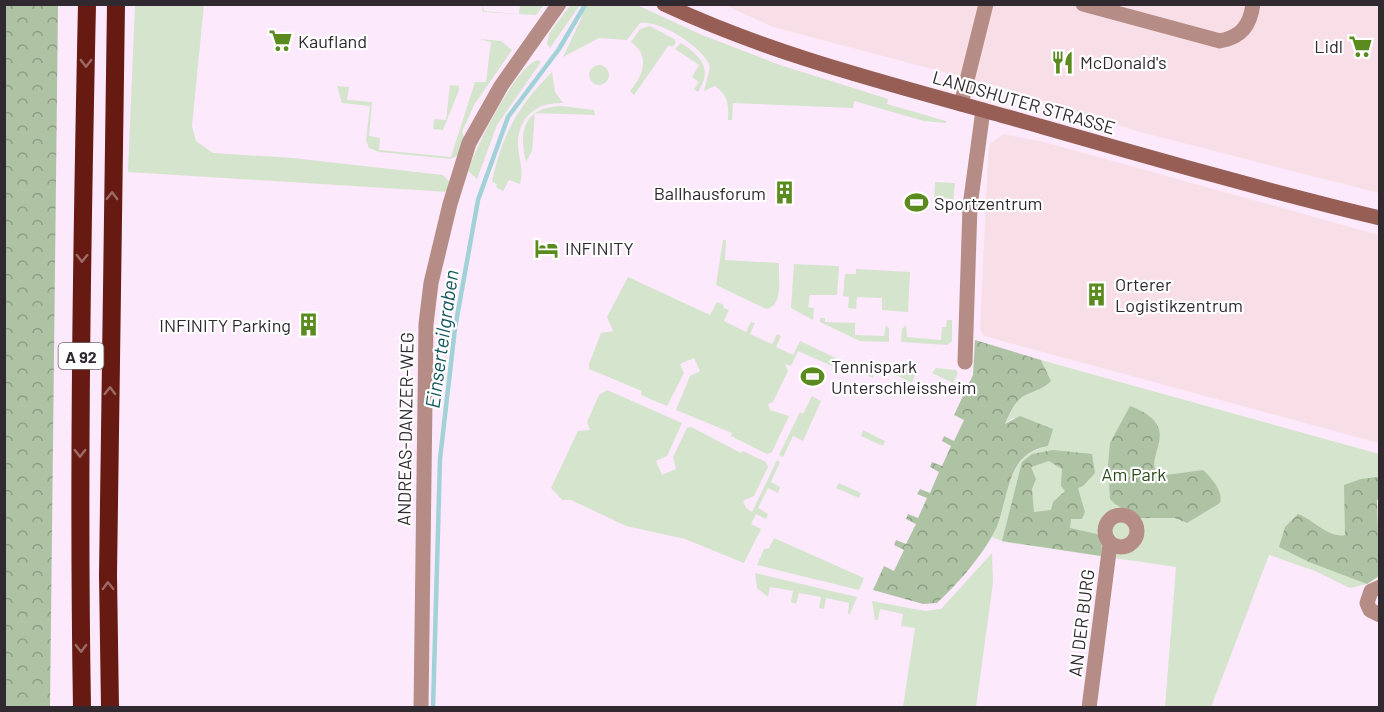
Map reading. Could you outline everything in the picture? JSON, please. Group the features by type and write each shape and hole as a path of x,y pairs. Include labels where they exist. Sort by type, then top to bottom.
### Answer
{"highway":[{"name":"A 92","path":"82,708 80,504 87,4"},
{"name":"A 92","path":"110,708 108,575 116,4"}],"main road":[{"name":"LANDSHUTER STRASSE","path":"664,4 781,53 1267,190 1380,218"}],"street":[{"name":"ANDREAS-DANZER-WEG","path":"421,708 426,324 431,283 450,204 477,125 501,86 559,4"},
{"path":"961,104 986,4"},
{"path":"1083,4 1220,41 1233,39 1245,30 1251,19 1253,4"},
{"path":"965,362 970,206 983,110"},
{"name":"AN DER BURG","path":"1089,708 1110,544"},
{"path":"1380,587 1371,591 1367,603 1370,610 1380,615"}],"shaded area":[{"path":"724,5 1379,5 1379,193 1140,132 1004,88 773,27"},
{"path":"1003,134 1044,142 1379,235 1379,443 984,336 980,330 988,157 990,144"}],"green space":[{"path":"204,4 192,126 196,141 213,153 293,158 443,175 449,181 449,192 128,172 135,5"},
{"path":"571,4 580,5 550,48 547,44 549,34"},
{"path":"4,5 58,5 50,707 5,707"},
{"path":"483,5 484,11 519,14 520,5 544,5 536,15 484,12 482,11"},
{"path":"585,5 637,5 702,35 780,65 888,99 887,104 946,121 946,123 924,121 854,101 853,108 733,103 732,120 728,120 728,105 723,93 715,86 704,91 710,67 706,59 691,44 669,30 648,23 640,23 627,40 599,38 563,57"},
{"path":"650,26 674,39 676,43 672,47 669,45 634,95 630,91 641,73 643,60 641,53 631,42 640,29"},
{"path":"479,39 501,41 512,50 474,105 462,132 465,139 459,155 450,159 379,152 369,148 366,140 370,106 342,103 337,86 349,87 347,100 372,102 369,136 380,138 379,150 451,157 475,82 486,82 491,42"},
{"path":"681,43 703,64 704,76 698,92 694,89 699,82 692,77 699,65 675,49"},
{"path":"538,60 541,62 497,125 477,179 468,171 487,128 519,76 529,65"},
{"path":"599,65 606,68 609,75 606,82 599,85 592,82 589,75 592,68"},
{"path":"552,72 555,92 563,103 544,105 525,120 521,127 518,146 520,184 509,180 503,191 492,182 506,135 521,109"},
{"path":"450,85 459,86 459,90 443,130 433,129 434,119 446,120"},
{"path":"562,106 594,110 595,115 536,113 550,107"},
{"path":"535,114 532,151 526,162 524,130 527,122"},
{"path":"935,182 955,183 953,203 934,202"},
{"path":"723,240 726,240 725,260 779,263 778,297 772,307 766,309 716,285"},
{"path":"794,264 839,266 837,295 810,295 808,307 814,308 813,320 791,308"},
{"path":"856,269 910,272 908,312 882,310 882,298 857,297 856,309 848,308 849,297 843,296 845,274 856,274"},
{"path":"628,277 710,315 717,302 724,305 723,308 729,310 724,321 746,332 751,322 755,323 750,334 772,344 777,334 781,336 776,347 793,355 800,341 836,358 832,366 798,351 791,366 785,364 788,371 773,402 768,404 770,410 789,416 772,452 767,454 731,436 732,433 676,410 690,376 700,371 694,358 680,364 684,373 667,406 641,395 642,391 589,369 601,333 613,331 607,317"},
{"path":"820,318 825,318 825,322 855,323 855,335 884,336 886,325 889,329 889,342 860,341 820,322"},
{"path":"947,320 952,320 952,341 947,345 901,342 902,329 906,325 907,337 941,340 942,327 946,327"},
{"path":"975,340 1041,360 1051,381 1021,398 1005,424 1020,416 1053,429 1048,446 1033,451 1022,459 1009,483 1002,511 991,538 966,572 937,603 923,604 873,590 884,566 894,571 904,550 894,545 896,540 906,544 916,524 906,519 908,514 918,518 927,498 917,494 920,489 930,493 939,472 930,467 932,462 942,466 951,446 942,441 944,436 954,441 964,420 954,415 973,375"},
{"name":"Am Park","path":"1041,360 1379,454 1379,499 1377,500 1379,576 1367,584 1350,588 1315,571 1269,555 1211,707 1165,707 1176,567 1004,542 992,537 1015,469 1034,451 1048,446 1042,425 1013,418 1005,424 1014,406 1021,399 1051,381"},
{"path":"857,364 876,366 873,378 853,368"},
{"path":"895,366 917,369 912,383 890,372"},
{"path":"936,368 956,370 958,373 953,383 932,373"},
{"path":"607,390 682,423 667,456 656,461 662,475 676,469 673,457 687,428 691,427 741,453 743,451 766,462 768,467 754,496 743,501 746,508 752,512 777,460 780,462 771,482 780,487 778,493 768,488 758,508 768,514 766,519 756,514 751,524 761,529 744,563 685,539 626,526 571,500 562,500 551,488 578,431 590,430 587,422 599,395"},
{"path":"812,396 821,401 803,441 793,436 783,457 779,455 800,412 803,414"},
{"path":"1130,406 1147,415 1156,424 1160,433 1155,460 1155,468 1159,476 1203,470 1218,490 1220,503 1187,523 1175,518 1139,518 1110,499 1108,466 1110,443"},
{"path":"863,430 885,441 883,446 861,436"},
{"path":"1053,450 1092,454 1095,473 1083,486 1078,488 1085,512 1082,519 1071,519 1070,528 1097,534 1102,541 1101,556 1002,541 1022,462 1032,454","holes":["1049,461 1062,469 1061,486 1065,491 1053,502 1051,510 1034,512 1032,489 1036,479 1031,467"]},
{"path":"1379,477 1379,499 1377,500 1379,576 1367,584 1309,562 1279,547 1285,527 1298,514 1333,534 1345,535 1344,485 1361,479"},
{"path":"839,483 861,493 859,498 836,488"},
{"path":"774,538 864,578 859,590 757,565 764,549 769,548"},
{"path":"992,553 993,583 976,707 903,707 915,628 901,626 903,614 880,609 878,620 875,620 872,601 925,611 941,609"},
{"path":"755,573 857,597 850,614 848,614 849,603 826,598 824,609 819,608 821,597 799,593 796,604 791,602 793,591 770,587 768,597 757,588"}],"waterway":[{"name":"Einserteilgraben","path":"433,708 440,459 455,328 478,200 508,117 559,49 585,5"}],"place":[{"name":"Kaufland","path":"280,41"},
{"name":"Lidl","path":"1361,46"},
{"name":"McDonald's","path":"1062,62"},
{"name":"Ballhausforum","path":"784,193"},
{"name":"Sportzentrum","path":"916,203"},
{"name":"INFINITY","path":"547,248"},
{"name":"Orterer Logistikzentrum","path":"1097,294"},
{"name":"INFINITY Parking","path":"309,325"},
{"name":"Tennispark Unterschleissheim","path":"813,376"}]}
